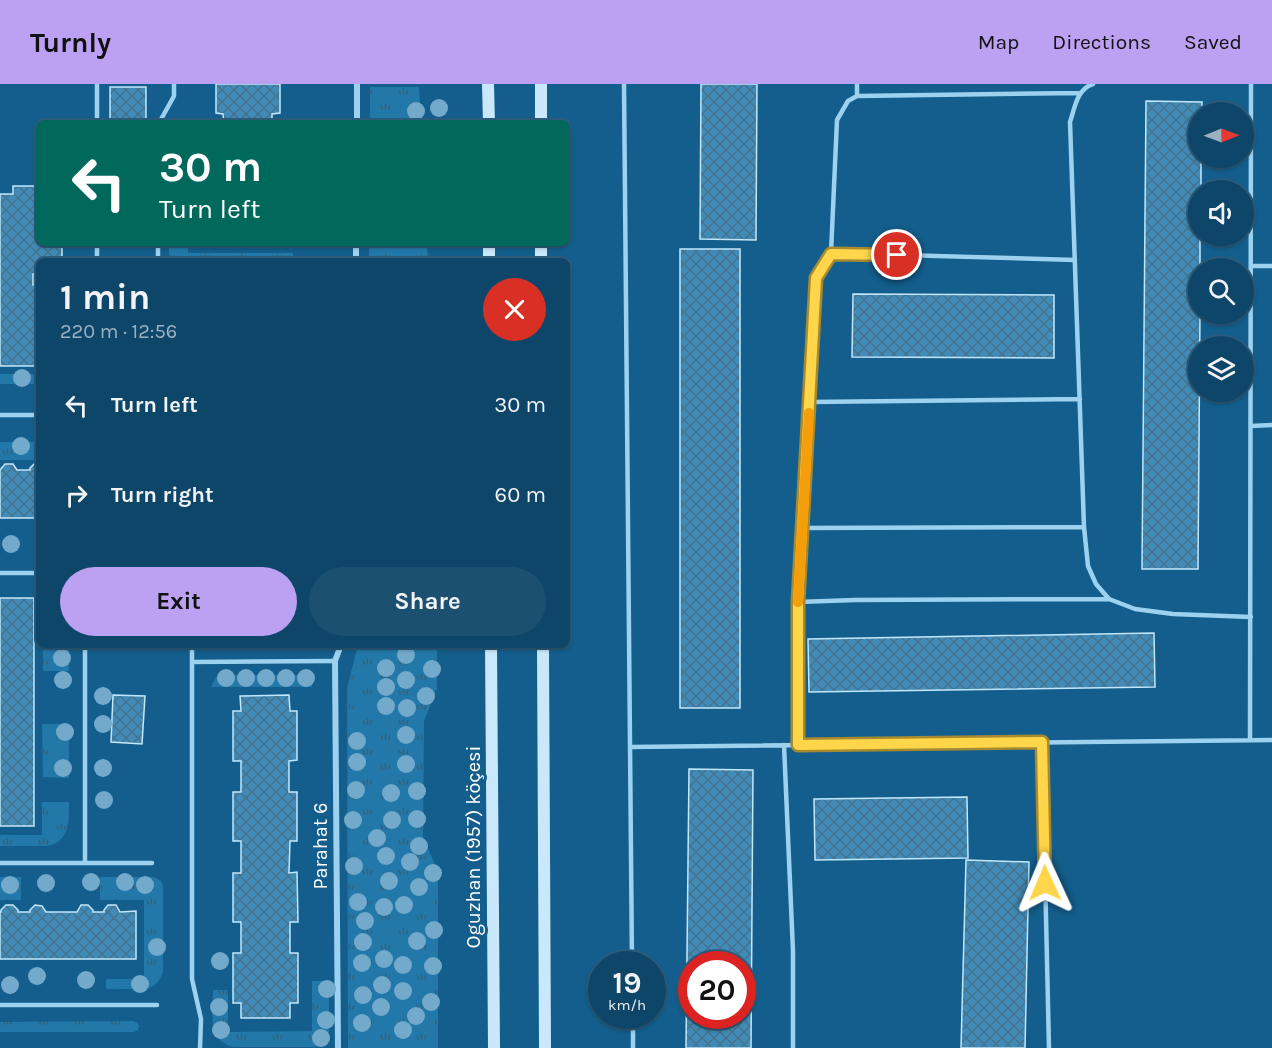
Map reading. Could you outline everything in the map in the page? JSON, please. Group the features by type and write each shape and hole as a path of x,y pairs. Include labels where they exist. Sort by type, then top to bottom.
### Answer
{"main road":[{"path":"488,84 489,120"},
{"path":"541,84 541,120"},
{"name":"Oguzhan (1957) köçesi","path":"491,648 494,1048"},
{"path":"543,648 545,1048"}],"street":[{"path":"357,84 357,120"},
{"name":"Parahat 6","path":"338,1048 335,661 340,648"}],"lane":[{"path":"97,84 97,120"},
{"path":"161,120 174,96 174,84"},
{"path":"624,84 632,951"},
{"path":"857,84 857,96"},
{"path":"1093,84 1088,85 1080,93 1070,122 1084,527 1088,566 1096,585 1109,599"},
{"path":"1251,84 1251,258"},
{"path":"798,745 798,602 816,278 831,254 837,120 848,101 857,96 1080,93"},
{"path":"831,254 1075,260"},
{"path":"1254,266 1272,266"},
{"path":"1250,740 1251,324"},
{"path":"810,402 1080,399"},
{"path":"0,415 36,415"},
{"path":"1251,426 1272,425"},
{"path":"802,528 1084,527"},
{"path":"0,573 36,573"},
{"path":"798,602 1109,599 1135,609 1173,614 1251,617"},
{"path":"85,648 85,863"},
{"path":"192,648 192,979 201,1019 200,1048"},
{"path":"192,662 335,661"},
{"path":"630,747 1272,740"},
{"path":"1042,742 1049,1048"},
{"path":"784,745 793,951 793,1048"},
{"path":"0,863 152,863"},
{"path":"0,1005 157,1005"},
{"path":"633,1029 633,1048"}],"green space":[{"path":"370,87 419,87 421,120 370,120"},
{"path":"169,246 188,246 188,253 293,253 293,258 169,258"},
{"path":"369,246 427,246 428,258 369,258"},
{"path":"0,374 36,374 36,384 0,384"},
{"path":"0,442 36,442 36,460 0,460"},
{"path":"43,648 69,648 69,671 43,671"},
{"path":"357,648 437,648 437,689 424,721 423,837 438,872 438,1048 348,1048 347,688"},
{"path":"221,675 311,675 312,687 211,687 216,677"},
{"path":"42,724 69,724 69,778 43,777"},
{"path":"42,802 69,802 68,824 64,836 59,841 45,846 0,846 0,835 42,835"},
{"path":"0,877 21,877 21,900 0,900"},
{"path":"100,877 154,877 161,881 163,886 163,971 157,983 152,987 106,989 106,979 144,979 144,900 100,900"},
{"path":"312,981 329,981 329,1033 326,1042 322,1045 234,1047 219,1039 212,1017 213,990 228,990 228,1032 312,1031"},
{"path":"134,1021 139,1026 134,1032 0,1032 0,1022"}],"building":[{"path":"216,84 280,84 280,113 272,114 272,120 224,120 223,114 216,113"},
{"path":"701,84 757,84 756,240 700,239"},
{"path":"110,87 146,87 146,120 110,120"},
{"path":"1146,101 1202,102 1188,102 1188,168 1201,168 1201,180 1188,180 1188,246 1200,246 1200,258 1188,258 1188,324 1200,324 1200,336 1188,336 1188,402 1199,402 1198,569 1142,569"},
{"path":"13,186 36,186 36,246 62,246 62,258 36,258 33,285 36,285 36,366 0,366 0,194 13,194"},
{"path":"680,249 740,249 740,708 680,708"},
{"path":"853,294 1054,295 1054,358 852,357"},
{"path":"5,464 13,464 17,470 30,470 36,464 36,518 0,518 0,470"},
{"path":"0,598 34,598 34,826 0,826"},
{"path":"1154,633 1155,687 809,692 808,639"},
{"path":"113,695 145,696 142,744 111,742"},
{"path":"289,695 290,711 297,711 297,760 289,761 289,792 297,792 297,841 290,841 289,873 297,872 298,922 290,922 290,953 298,953 298,1003 290,1003 290,1018 241,1018 241,1003 233,1003 233,953 241,953 241,922 233,922 233,873 241,873 241,841 233,841 233,792 241,792 241,761 233,761 233,711 241,711 240,696"},
{"path":"689,769 753,770 752,951 687,951"},
{"path":"967,797 968,858 815,860 814,799"},
{"path":"966,860 1029,862 1025,1048 961,1048"},
{"path":"6,905 13,905 18,912 30,912 35,905 42,906 46,912 77,912 81,905 88,905 93,912 104,912 108,905 116,905 120,912 136,911 136,959 0,959 0,912"},
{"path":"686,1029 751,1029 751,1048 686,1048"}],"slow traffic":[{"path":"798,602 809,413"}],"route":[{"path":"897,255 831,254 816,278 798,602 798,745 1042,742 1045,883"}]}
